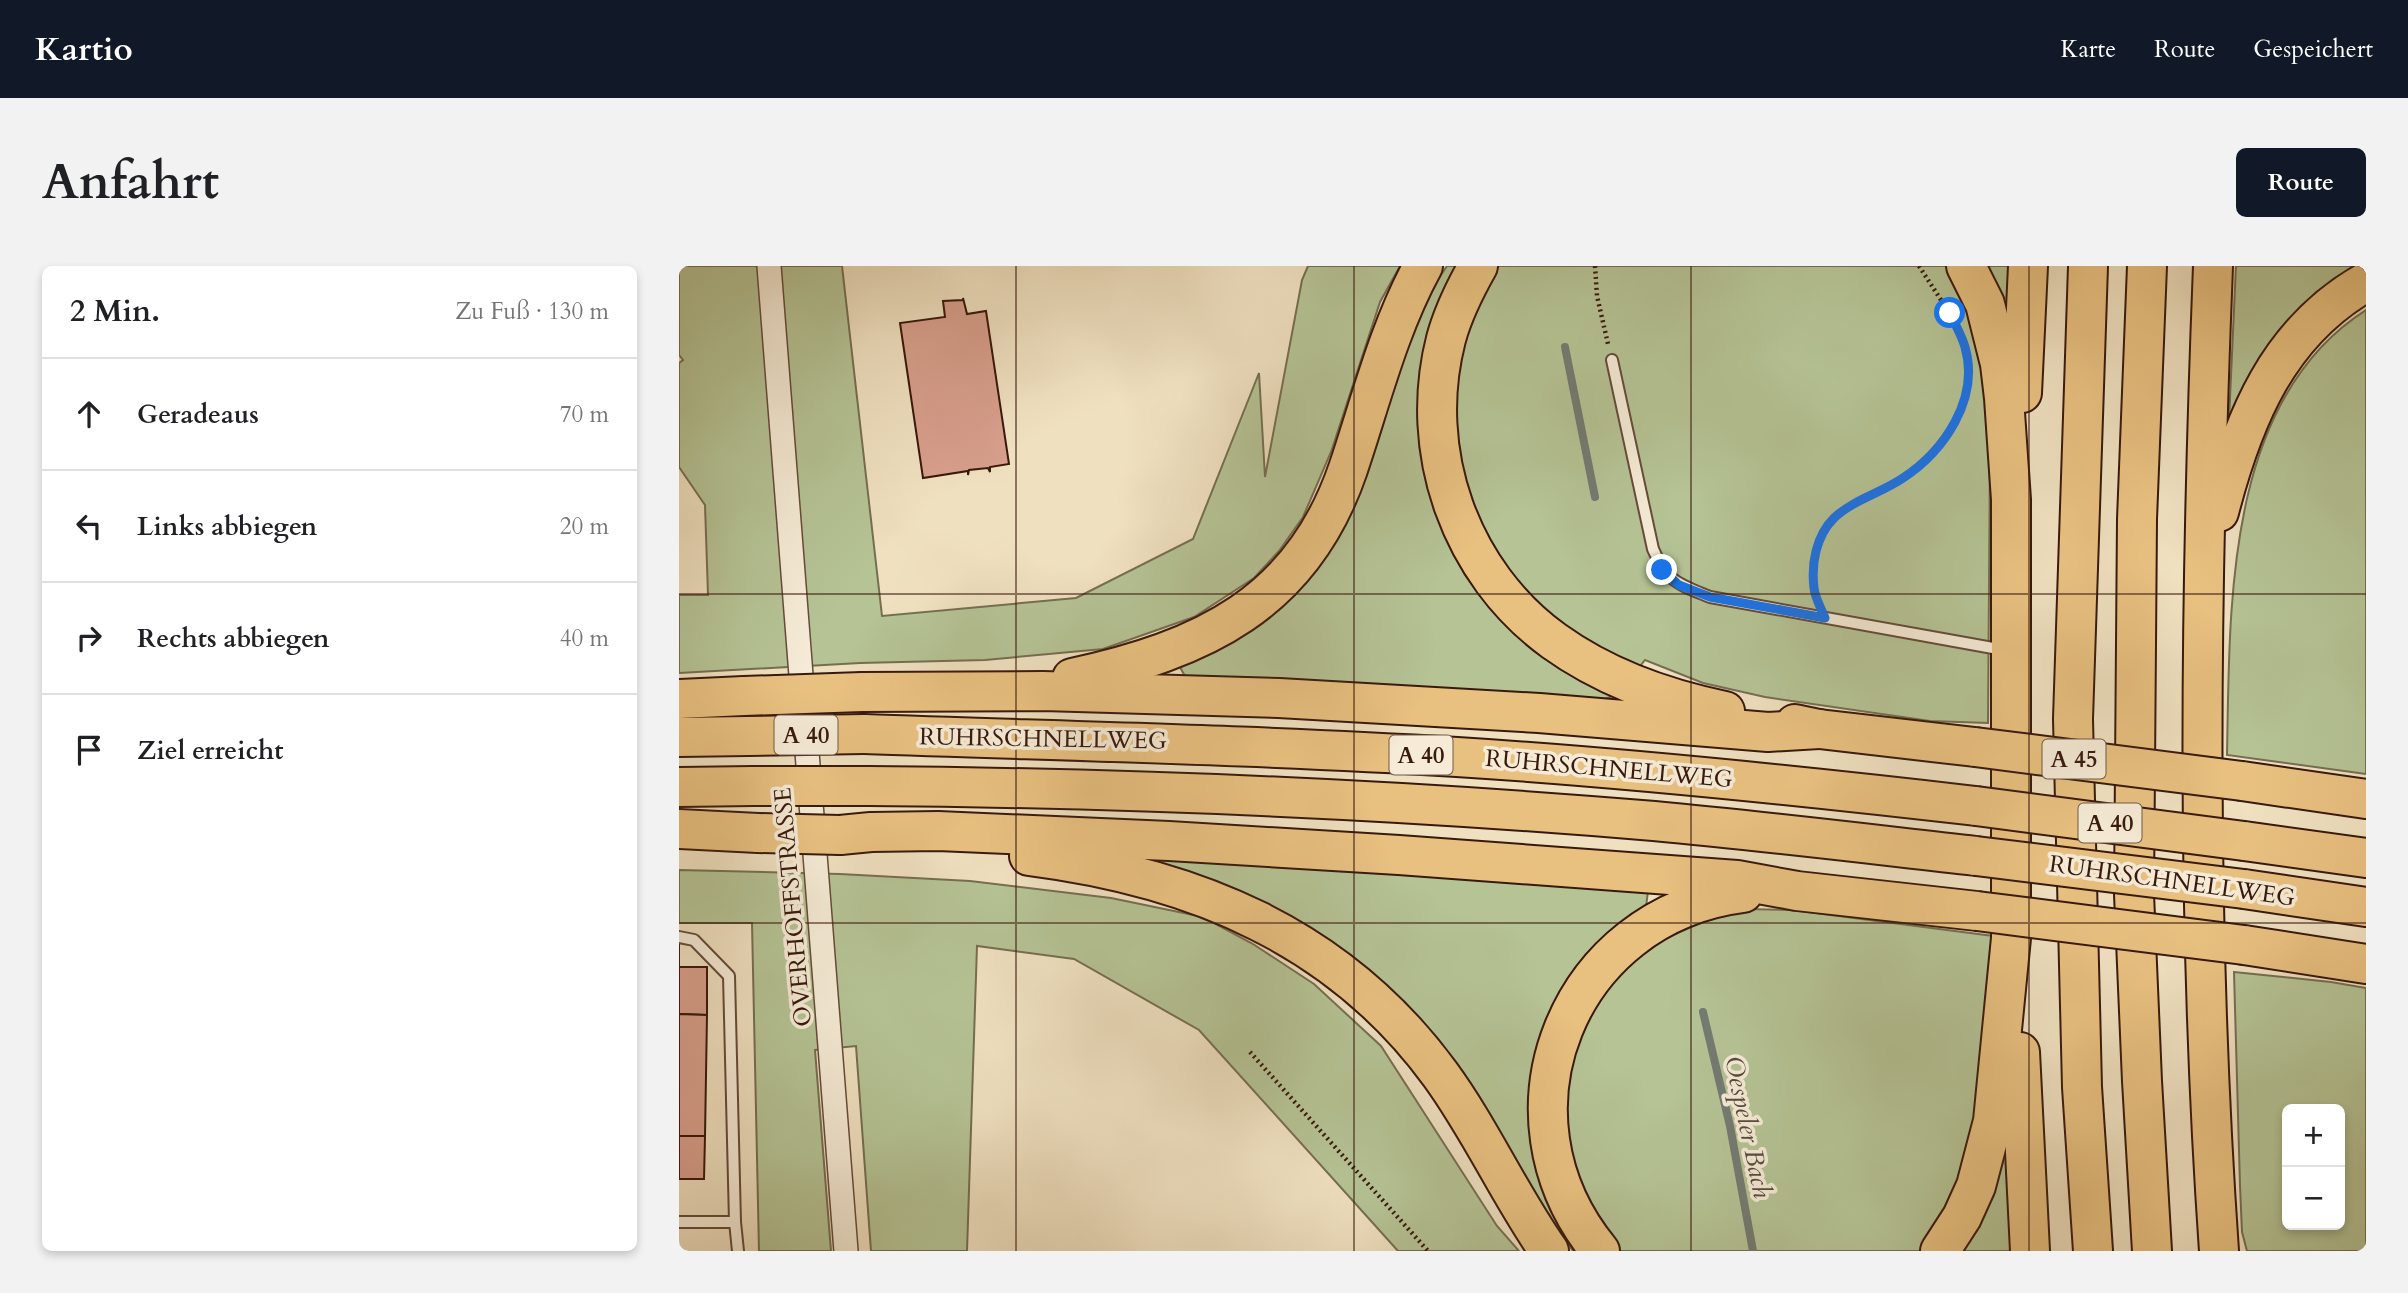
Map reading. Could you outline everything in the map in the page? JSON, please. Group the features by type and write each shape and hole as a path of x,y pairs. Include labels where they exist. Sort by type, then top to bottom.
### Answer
{"highway":[{"path":"916,691 1072,678 1115,668 1192,642 1221,628 1254,606 1279,584 1306,553 1338,496 1394,326 1423,266"},
{"path":"1478,266 1456,310 1446,339 1440,373 1437,414 1440,456 1458,522 1475,555 1498,589 1523,616 1554,641 1587,661 1633,684 1714,708 1819,729 2242,781 2366,799"},
{"path":"1966,266 1985,304 2000,363 2011,500 2011,938 2018,1012 2030,1251"},
{"path":"2011,500 2020,445 2028,266"},
{"name":"A 45","path":"2088,266 2073,719 2082,1087 2093,1251"},
{"name":"A 45","path":"2147,266 2137,519 2134,894 2152,1251"},
{"path":"2213,266 2203,609 2203,853 2209,1072 2221,1251"},
{"path":"2203,609 2217,517 2233,460 2259,394 2281,359 2304,331 2332,306 2366,282"},
{"path":"679,699 862,692 1043,691 1279,698 1539,713 1767,732 1819,729"},
{"name":"RUHRSCHNELLWEG","path":"679,737 865,734 1181,743 1447,757 1704,776 1976,806 2366,858"},
{"name":"RUHRSCHNELLWEG","path":"679,787 868,786 1115,790 1452,807 1658,822 1976,856 2366,907"},
{"path":"679,829 861,836 1033,857 1152,880 1200,894 1253,917 1297,942 1344,974 1375,1001 1419,1047 1459,1101 1507,1186 1549,1251"},
{"path":"861,836 937,831 1169,841 1711,878 1797,891 2244,945 2366,964"},
{"path":"1600,1251 1583,1230 1568,1202 1550,1140 1548,1091 1553,1062 1559,1038 1574,1005 1591,977 1608,960 1630,941 1669,915 1698,901 1722,895 1797,891"},
{"path":"1940,1251 1962,1217 1976,1186 1993,1121 2011,938"}],"street":[{"name":"OVERHOFFSTRASSE","path":"769,266 846,1251"}],"lane":[{"path":"1612,360 1653,549 1662,570 1679,585 1710,597 2010,651"},
{"path":"679,937 694,940 729,976 738,1251"},
{"path":"679,1222 735,1222"}],"path":[{"path":"1595,266 1597,296 1612,360"},
{"path":"1919,266 1955,325"},
{"path":"1825,618 1814,591 1813,569 1819,540 1834,518 1901,479 1926,461 1948,434 1965,401 1969,373"},
{"path":"1250,1052 1428,1251"}],"green space":[{"path":"679,266 842,266 882,616 1076,598 1193,539 1259,373 1265,477 1302,280 1308,266 1400,266 1380,302 1331,452 1303,517 1279,551 1254,578 1194,617 1103,649 985,660 860,663 679,673 679,595 708,595 705,505 679,467 679,363 683,360 679,355"},
{"path":"1447,266 2018,266 2016,295 1978,330 1990,448 1988,723 1930,721 1765,697 1703,683 1645,660 1618,694 1581,708 1189,683 1177,662 1294,593 1322,561 1365,469 1396,384 1411,333 1433,287"},
{"path":"2236,266 2366,266 2229,420"},
{"path":"2366,310 2366,774 2227,755 2230,636 2235,573 2244,511 2260,451 2285,397 2319,349"},
{"path":"1150,856 1649,883 1645,915 1675,934 1712,918 1744,909 1792,910 1993,936 2019,1251 1573,1251 1417,1030"},
{"path":"679,870 970,881 1111,898 1203,917 1253,944 1314,984 1381,1046 1497,1226 1519,1251 1398,1251 1199,1030 1074,959 977,946 967,1251 871,1251 856,1046 815,1050 831,1251 759,1251 752,923 679,923"},
{"path":"2234,972 2366,988 2366,1251 2247,1251 2242,1232"}],"building":[{"path":"963,298 967,314 986,311 1009,464 990,467 990,472 988,468 969,470 968,475 968,471 923,478 900,323 945,317 943,301"},
{"path":"679,967 707,967 707,1015 679,1014"},
{"path":"679,1014 707,1015 705,1136 679,1136"},
{"path":"679,1136 705,1136 704,1179 679,1179"}],"waterway":[{"name":"Oespeler Bach","path":"1565,347 1595,497"},
{"name":"Oespeler Bach","path":"1703,1012 1730,1126 1753,1251"}],"route":[{"path":"1662,570 1679,585 1710,597 1825,618 1814,591 1813,569 1819,540 1834,518 1901,479 1926,461 1948,434 1965,401 1969,373 1965,348 1950,313"}]}
